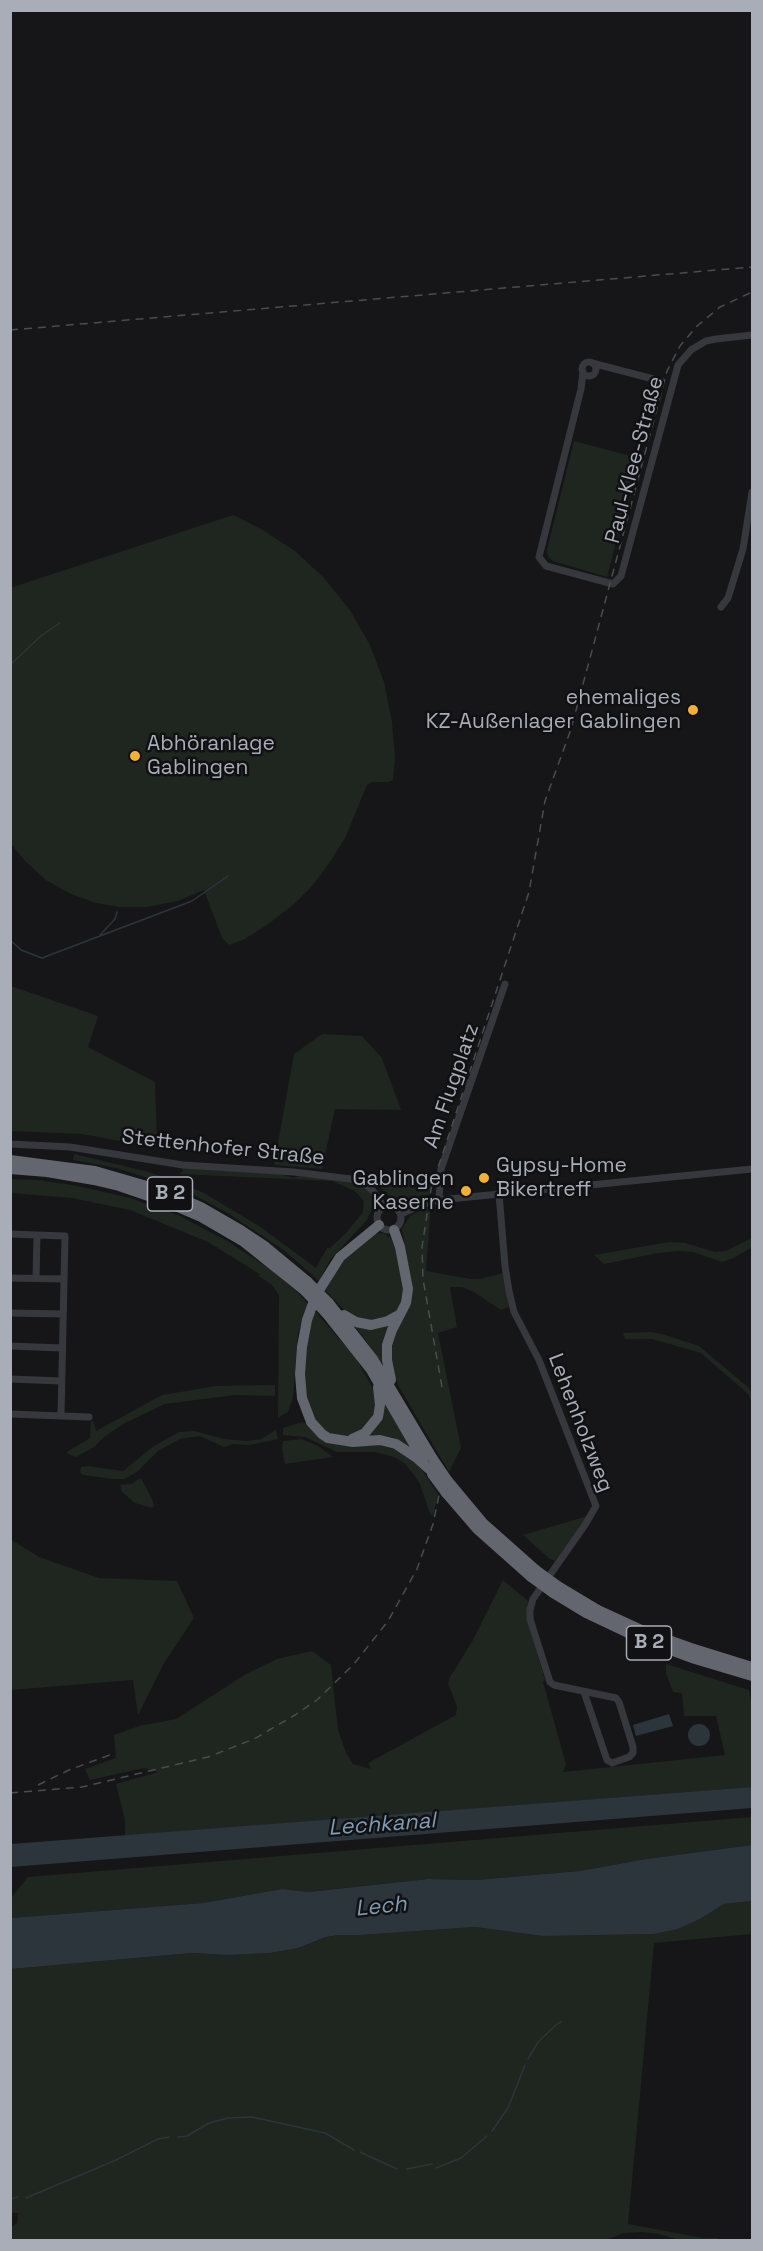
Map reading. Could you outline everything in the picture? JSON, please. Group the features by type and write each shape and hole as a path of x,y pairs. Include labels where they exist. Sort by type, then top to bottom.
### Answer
{"highway":[{"name":"B 2","path":"10,1160 95,1171 164,1191 201,1207 266,1247 330,1309 367,1349 394,1392 431,1467 448,1481 491,1531 533,1574"},
{"name":"B 2","path":"10,1169 88,1178 166,1202 201,1217 244,1242 306,1285"},
{"path":"379,1225 340,1257 325,1279 307,1320 302,1347 301,1387 309,1417 321,1434 344,1441 380,1440 396,1444 431,1467"},
{"path":"394,1230 408,1285 407,1299 387,1345 387,1360 394,1392"},
{"name":"B 2","path":"330,1309 446,1493 477,1529 586,1613 642,1640 753,1676"},
{"path":"330,1309 356,1322 371,1325 388,1321 399,1315"},
{"path":"344,1441 365,1433 378,1417 380,1398 375,1378"},
{"name":"B 2","path":"556,1590 646,1632 753,1666"}],"street":[{"name":"Paul-Klee-Straße","path":"581,389 539,557 546,566 608,584 616,583 621,576 678,365 691,350 706,341 753,335"},
{"path":"592,363 596,368 593,375"},
{"path":"581,389 585,364 592,363 661,381"},
{"path":"581,389 586,380 593,375 604,369 615,369"},
{"path":"583,372 585,375 593,375"},
{"path":"721,607 728,598 743,549 753,492"},
{"name":"Am Flugplatz","path":"440,1200 441,1169 505,984"},
{"name":"Stettenhofer Straße","path":"10,1144 70,1147 183,1165 294,1172 351,1179 365,1184 384,1207"},
{"path":"401,1214 440,1200 753,1169"},
{"name":"Lehenholzweg","path":"499,1194 506,1274 514,1312 539,1360 596,1506 533,1599 530,1619 550,1682 554,1685 616,1698 619,1702 633,1747 633,1753 629,1757 612,1763 607,1760 584,1692"},
{"path":"384,1207 394,1207 401,1214 401,1223 394,1230 384,1229 379,1225 378,1215 384,1207"},
{"path":"10,1234 65,1236 61,1416"},
{"path":"36,1278 37,1235"},
{"path":"10,1278 64,1279"},
{"path":"10,1313 63,1314"},
{"path":"10,1346 62,1348"},
{"path":"10,1380 61,1381"},
{"path":"10,1414 89,1416"}],"shaded area":[{"path":"574,441 638,458 607,577 553,561 548,557 547,550"},
{"path":"233,515 261,529 295,551 324,578 350,610 370,645 384,682 392,722 395,758 393,780 372,782 367,785 345,838 313,885 293,905 267,925 243,940 229,945 222,938 204,890 178,901 147,907 119,907 96,903 71,894 46,880 25,861 11,844 10,588"},
{"path":"11,986 98,1016 88,1047 155,1082 157,1140 125,1142 82,1134 11,1131"},
{"path":"322,1034 362,1036 382,1058 401,1110 335,1109 322,1169 274,1165 294,1054"},
{"path":"74,1154 145,1171 177,1181 204,1193 259,1226 316,1268 327,1248 330,1248 346,1233 363,1212 364,1201 355,1191 332,1181 179,1174 183,1171 181,1168 350,1181 366,1188 375,1201 367,1220 330,1260 319,1281 285,1251 226,1212 190,1193 116,1168 73,1160"},
{"path":"356,1173 432,1180 429,1195 399,1200 389,1196 371,1178"},
{"path":"10,1179 38,1180 78,1186 130,1198 178,1215 229,1242 270,1269 308,1304 298,1333 293,1398 288,1412 278,1416 279,1295 271,1284 257,1275 261,1275 208,1242 130,1210 72,1198 11,1193"},
{"path":"431,1205 426,1271 470,1279 503,1273 509,1307 501,1310 474,1292 462,1287 450,1287 457,1327 438,1333 461,1448 449,1472 399,1387 393,1371 391,1352 409,1269 402,1229 410,1216"},
{"path":"383,1233 391,1238 403,1269 404,1302 391,1318 366,1323 346,1312 324,1289 352,1251 375,1234"},
{"path":"752,1238 752,1247 722,1262 693,1252 678,1251 604,1264 594,1255 669,1242 685,1243 715,1252 726,1251"},
{"path":"314,1310 355,1357 375,1392 377,1407 365,1429 345,1437 329,1433 321,1427 315,1420 308,1402 305,1385 305,1347"},
{"path":"352,1323 389,1324 387,1371 363,1337"},
{"path":"650,1332 699,1346 749,1388 752,1403 748,1394 701,1353 652,1339 625,1339 623,1333"},
{"path":"274,1385 275,1396 235,1395 165,1404 123,1424 94,1447 76,1457 67,1452 90,1438 91,1422 93,1421 96,1431 162,1395 216,1386"},
{"path":"383,1400 412,1451 367,1435"},
{"path":"302,1422 308,1424 314,1433 387,1443 419,1465 438,1494 433,1516 430,1514 420,1484 405,1464 394,1457 375,1452 337,1452 305,1437 283,1435 283,1428"},
{"path":"276,1430 278,1439 250,1445 233,1444 224,1447 200,1436 180,1439 158,1451 138,1471 125,1479 83,1475 80,1472 81,1467 88,1466 123,1471 154,1446 179,1432 194,1431 224,1439 247,1441 261,1439"},
{"path":"302,1439 318,1446 333,1457 285,1464 283,1441"},
{"path":"141,1478 152,1499 154,1506 152,1508 135,1503 122,1492 120,1485 131,1484"},
{"path":"588,1516 555,1561 523,1535"},
{"path":"10,1539 39,1557 99,1578 177,1581 194,1618 163,1665 138,1715 133,1680 11,1690"},
{"path":"503,1580 528,1601 527,1619 566,1764 563,1772 725,1755 716,1716 684,1716 682,1693 673,1692 666,1673 666,1664 749,1690 752,1706 752,1787 125,1836 125,1820 116,1784 158,1772 144,1768 90,1780 85,1769 116,1758 114,1735 139,1726 176,1719 246,1674 277,1659 312,1651 331,1665 338,1730 346,1753 353,1764 371,1769 368,1763 456,1715 457,1706 448,1684 450,1677 473,1640"},
{"path":"752,1817 752,1845 646,1859 580,1871 476,1880 428,1879 309,1892 282,1889 203,1903 11,1918 11,1898 28,1877"},
{"path":"752,1901 752,1934 654,1943 628,2224 719,2240 679,2240 642,2232 625,2233 605,2240 11,2240 11,2227 17,2223 18,2213 11,2213 11,1969 192,1953 229,1955 270,1953 298,1948 326,1937 339,1935 475,1927 543,1936 654,1934 678,1929 724,1904"}],"water":[{"path":"669,1714 673,1726 636,1736 633,1725"},
{"path":"699,1724 707,1727 710,1735 707,1743 699,1746 691,1743 688,1735 691,1727"},
{"name":"Lechkanal","path":"752,1787 752,1808 11,1867 11,1844"},
{"name":"Lech","path":"752,1845 752,1901 724,1904 678,1929 654,1934 543,1936 475,1927 339,1935 326,1937 298,1948 270,1953 229,1955 192,1953 11,1969 11,1918 203,1903 282,1889 309,1892 428,1879 476,1880 580,1871 646,1859"}],"waterway":[{"path":"10,665 42,635 60,623"},
{"path":"10,940 21,950 42,958 192,901 228,876"},
{"path":"100,935 115,919 117,912"},
{"path":"528,2059 538,2042 561,2022"},
{"path":"492,2131 508,2108 525,2065"},
{"path":"178,2137 187,2136 209,2123 228,2118 252,2117 325,2133 354,2150"},
{"path":"436,2168 461,2158 487,2136"},
{"path":"26,2198 116,2160 158,2139 169,2137"},
{"path":"360,2152 397,2169"},
{"path":"407,2169 432,2164"},
{"path":"10,2199 18,2197"}],"railway":[{"path":"10,330 752,267"},
{"path":"442,1387 423,1279 422,1247 431,1189 529,892 545,801 571,729 667,371 680,346 697,326 720,307 752,292"},
{"path":"10,1793 82,1787 208,1757 254,1739 317,1700 354,1664 388,1621 417,1569 433,1524 439,1495"},
{"path":"38,1785 69,1770 115,1753"}],"place":[{"name":"ehemaliges KZ-Außenlager Gablingen","path":"693,710"},
{"name":"Abhöranlage Gablingen","path":"135,756"},
{"name":"Gypsy-Home Bikertreff","path":"484,1178"},
{"name":"Gablingen Kaserne","path":"466,1191"}]}
